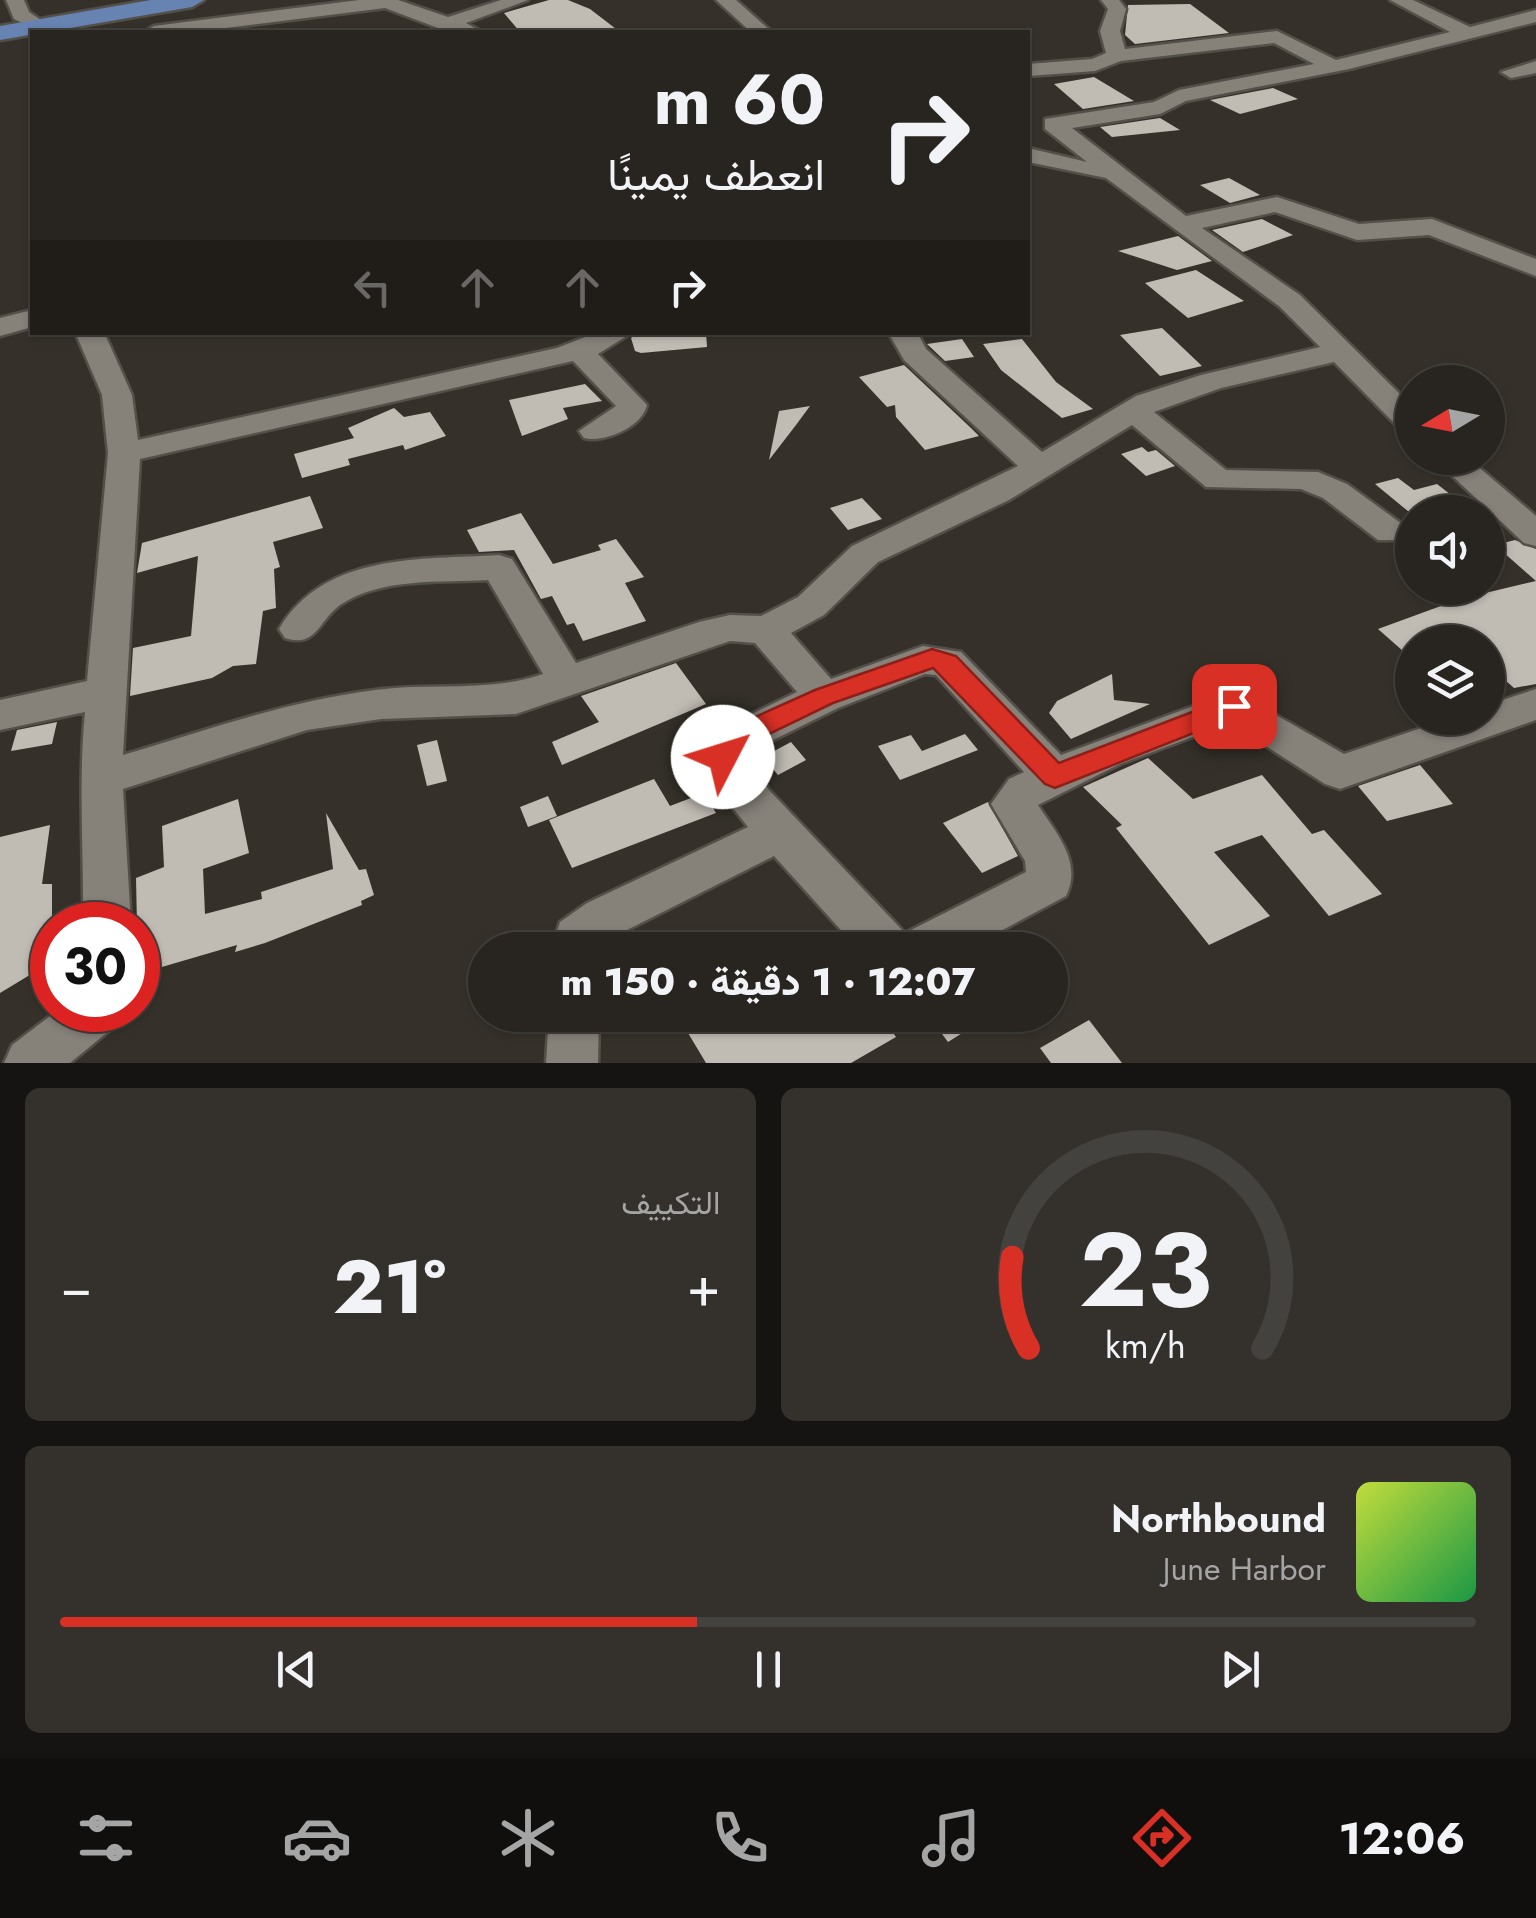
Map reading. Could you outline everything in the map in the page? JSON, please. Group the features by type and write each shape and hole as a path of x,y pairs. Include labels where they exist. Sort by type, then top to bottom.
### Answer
{"main road":[{"path":"0,33 192,0"}],"street":[{"path":"15,0 22,15 41,26"},
{"path":"446,24 519,0"},
{"path":"725,0 760,30"},
{"path":"1110,0 1118,9 1110,31 1117,56"},
{"path":"1399,0 1467,33"},
{"path":"169,30 386,2 466,30"},
{"path":"124,12 150,30"},
{"path":"1395,407 1290,301 1066,138 1054,122 1160,108 1179,96 1332,66 1533,19"},
{"path":"1030,70 1096,65 1117,56 1277,37 1332,66"},
{"path":"1511,72 1536,67"},
{"path":"1030,129 1066,138"},
{"path":"1030,156 1120,178"},
{"path":"1181,225 1277,204 1357,232 1432,226 1536,268"},
{"path":"0,328 30,319"},
{"path":"90,335 116,395 124,452 100,779 106,827 107,902"},
{"path":"124,452 579,350 612,335"},
{"path":"904,335 914,354 1040,468"},
{"path":"579,350 632,405 630,414 596,431"},
{"path":"100,779 306,715 380,704 495,703 699,635 730,628 766,630 811,606 865,554 951,517 1134,410 1212,381 1338,352"},
{"path":"1134,410 1218,480 1288,476 1306,479 1335,492 1390,532"},
{"path":"1468,475 1536,536"},
{"path":"298,630 326,597 380,574 499,567 567,682"},
{"path":"766,630 824,696"},
{"path":"873,932 740,784 723,757 723,746 824,696 923,660 940,659 1055,777"},
{"path":"0,715 106,692"},
{"path":"954,932 1050,882 1048,858 1013,804 1024,791 1105,754 1234,706 1340,772 1536,704"},
{"path":"585,932 604,918 780,832"},
{"path":"30,1063 69,1032"},
{"path":"572,1063 573,1032"}],"building":[{"path":"549,0 568,0 590,9 617,30 518,30 504,13"},
{"path":"1190,4 1229,33 1135,44 1125,35 1128,5"},
{"path":"1094,77 1134,101 1083,109 1054,84"},
{"path":"1273,88 1298,99 1240,114 1210,100"},
{"path":"1160,118 1180,130 1112,137 1100,127"},
{"path":"1229,178 1260,195 1230,203 1200,185"},
{"path":"1262,219 1293,235 1243,252 1212,230"},
{"path":"1178,236 1212,261 1177,270 1118,251"},
{"path":"1196,270 1244,301 1188,318 1145,283"},
{"path":"1162,328 1202,366 1160,376 1120,335"},
{"path":"706,335 707,347 641,353 635,351 631,338"},
{"path":"962,339 974,357 945,361 927,344"},
{"path":"1022,339 1056,382 1093,409 1062,418 1001,370 983,344"},
{"path":"904,365 979,436 925,450 896,417 895,405 887,407 859,377"},
{"path":"585,384 602,401 563,408 568,419 522,436 509,400"},
{"path":"810,406 796,425 769,460 779,411"},
{"path":"394,408 404,417 430,412 446,436 405,450 403,445 348,459 350,465 302,478 294,454 354,438 348,428"},
{"path":"1142,447 1148,452 1156,450 1175,466 1146,476 1121,454"},
{"path":"1398,478 1414,490 1437,484 1451,495 1395,495 1395,500 1375,484"},
{"path":"310,496 323,528 273,542 280,567 274,569 276,608 263,611 256,664 233,666 212,678 130,696 133,648 191,636 198,556 137,573 142,543"},
{"path":"862,498 882,519 848,530 830,508"},
{"path":"521,513 553,564 601,550 598,545 616,539 644,577 625,583 646,621 583,641 574,623 567,625 552,596 541,599 514,550 479,552 467,530"},
{"path":"1515,540 1536,549 1536,581 1505,554 1505,542"},
{"path":"1536,581 1536,684 1514,688 1505,680 1505,625 1395,625 1395,644 1378,629 1444,605 1505,605 1505,588"},
{"path":"676,663 706,704 562,765 552,742 599,722 581,696"},
{"path":"1112,674 1114,700 1150,704 1071,739 1049,713 1057,701"},
{"path":"57,722 52,744 11,751 17,730"},
{"path":"965,734 978,750 900,780 878,746 911,735 922,751"},
{"path":"437,740 447,781 427,786 417,745"},
{"path":"791,742 806,760 778,775 763,757"},
{"path":"1148,758 1193,799 1262,775 1312,834 1324,830 1382,894 1329,916 1262,835 1214,852 1270,916 1209,945 1116,828 1122,825 1083,787"},
{"path":"1420,765 1453,804 1387,821 1358,786"},
{"path":"654,779 670,806 704,793 716,813 572,868 549,820"},
{"path":"548,796 557,816 528,827 520,807"},
{"path":"238,799 249,853 203,869 205,914 262,899 261,892 333,869 326,813 359,870 366,869 374,895 361,901 362,905 265,943 235,952 237,945 160,968 160,902 136,902 136,878 164,867 162,826"},
{"path":"988,802 1018,856 982,873 943,823"},
{"path":"50,825 42,884 52,884 52,902 30,902 30,975 0,993 0,837"},
{"path":"1089,1020 1122,1063 1051,1063 1040,1048"},
{"path":"687,1032 893,1032 896,1037 851,1063 706,1063"},
{"path":"941,1032 964,1032 948,1042"}],"route":[{"path":"723,757 726,743 824,696 932,658 947,662 1055,777 1234,706"}]}
